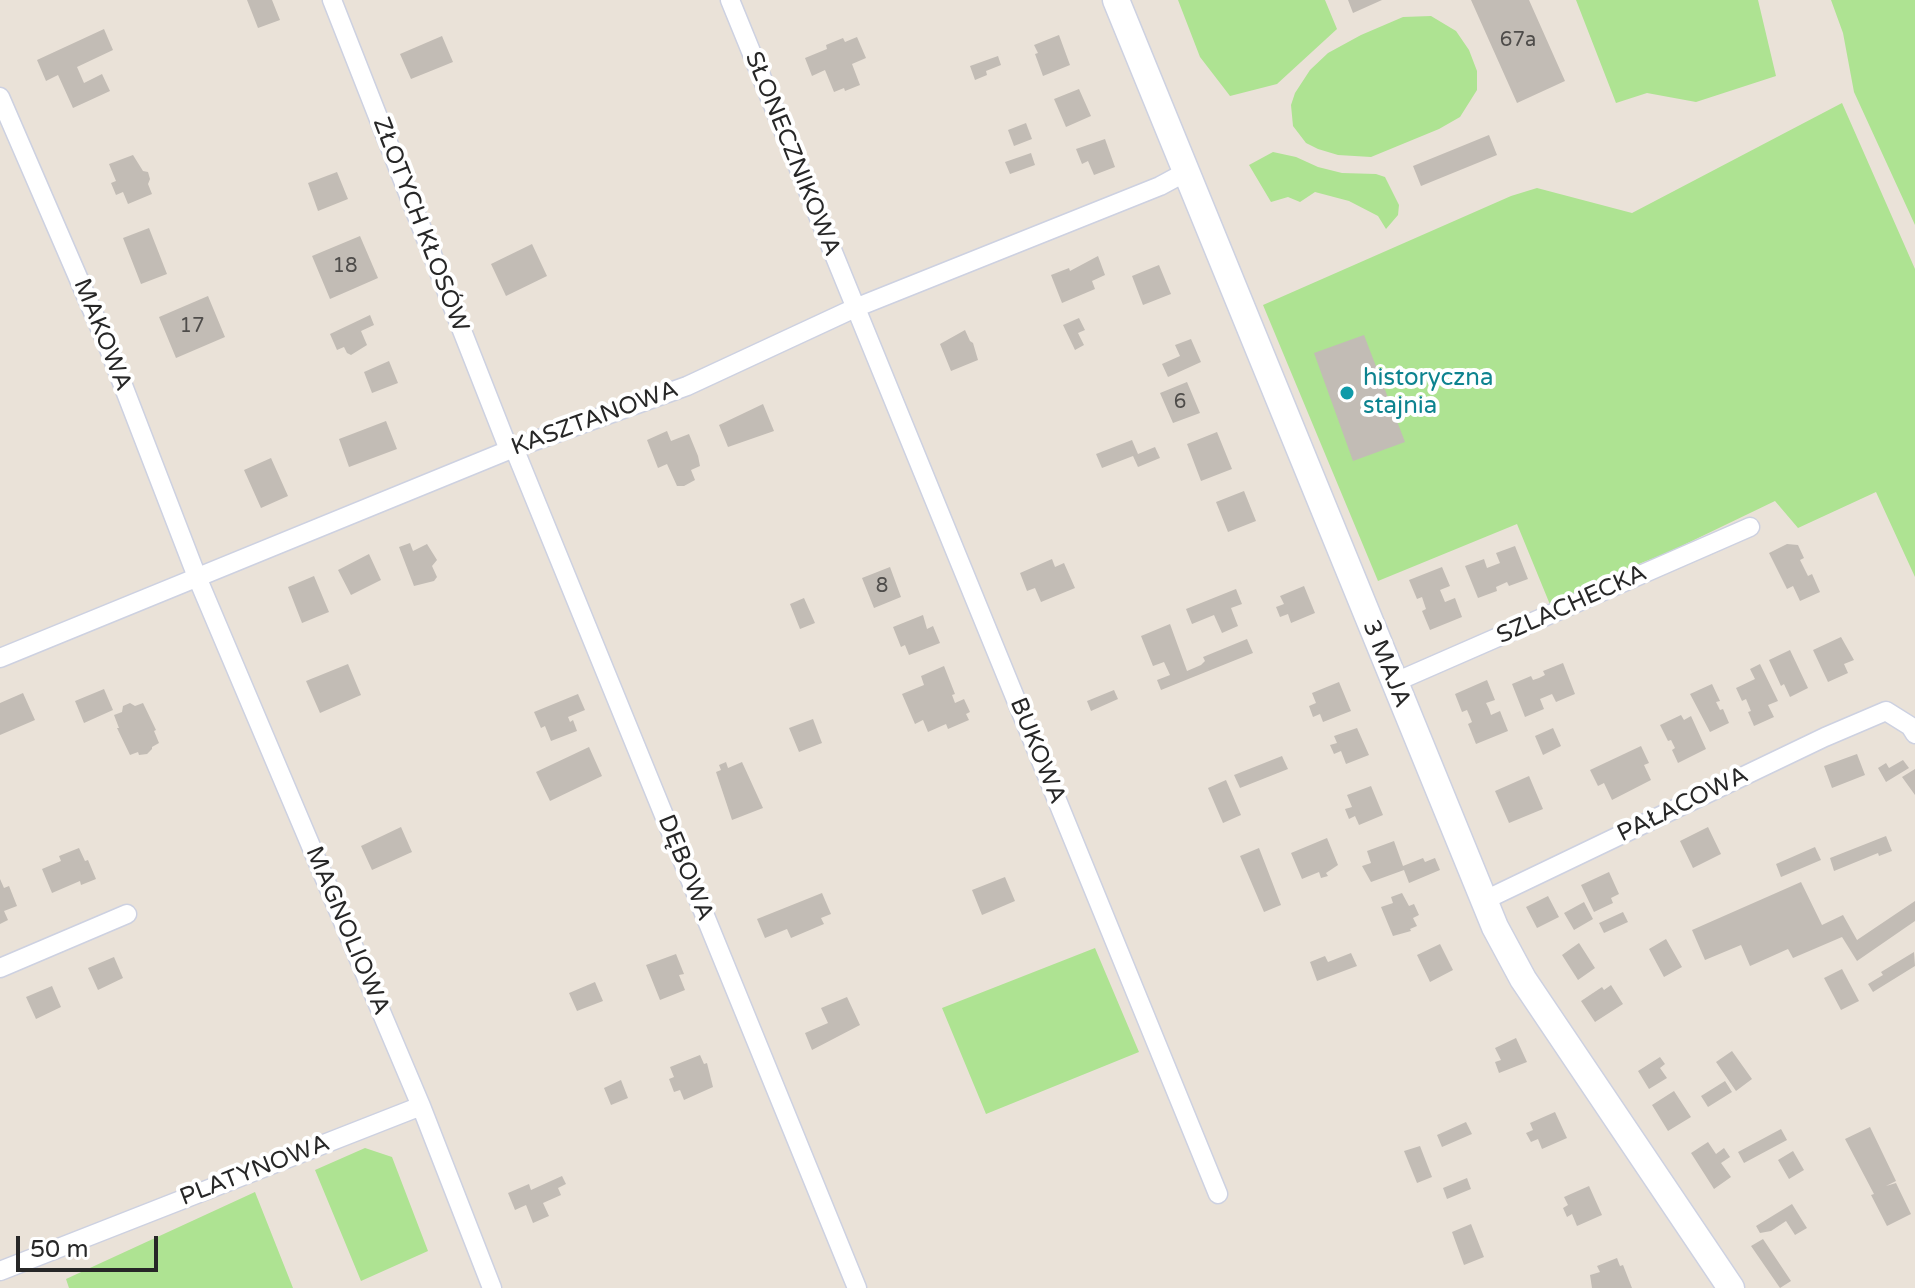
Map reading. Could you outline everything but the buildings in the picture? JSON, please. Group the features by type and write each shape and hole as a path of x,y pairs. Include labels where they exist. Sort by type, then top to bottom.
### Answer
{"street":[{"name":"ZŁOTYCH KŁOSÓW","path":"332,0 511,449"},
{"name":"SŁONECZNIKOWA","path":"730,0 855,308"},
{"name":"3 MAJA","path":"1116,0 1483,901 1523,979 1731,1288"},
{"name":"MAKOWA","path":"0,97 109,349 197,577"},
{"name":"KASZTANOWA","path":"0,658 511,449 687,386 855,308 1160,186 1186,172"},
{"name":"BUKOWA","path":"855,308 1218,1194"},
{"name":"DĘBOWA","path":"511,449 857,1288"},
{"name":"SZLACHECKA","path":"1393,683 1750,527"},
{"name":"MAGNOLIOWA","path":"197,577 421,1106 492,1288"},
{"name":"PAŁACOWA","path":"1483,901 1825,737 1886,711 1910,726 1915,734"},
{"path":"0,968 127,914"},
{"name":"PLATYNOWA","path":"0,1271 421,1106"}],"green space":[{"path":"1178,0 1325,0 1337,29 1277,84 1230,96 1200,57"},
{"path":"1576,0 1758,0 1776,76 1696,102 1647,93 1616,103"},
{"path":"1831,0 1915,0 1915,225 1854,92 1843,33"},
{"path":"1431,16 1456,31 1469,50 1477,71 1477,90 1460,117 1371,157 1338,155 1306,143 1293,126 1291,105 1310,70 1328,53 1361,35 1403,17"},
{"path":"1842,103 1915,269 1915,577 1876,492 1798,528 1775,501 1667,553 1605,577 1551,607 1517,524 1378,581 1263,305 1511,196 1537,188 1632,213"},
{"path":"1273,152 1342,173 1385,177 1399,205 1398,215 1386,229 1378,216 1349,201 1315,192 1300,202 1288,197 1271,202 1249,165"},
{"path":"1095,948 1139,1052 986,1114 942,1008"},
{"path":"365,1148 392,1157 428,1251 361,1281 315,1170"},
{"path":"255,1192 293,1288 69,1288 66,1279"}],"place":[{"name":"historyczna stajnia","path":"1347,393"}]}
